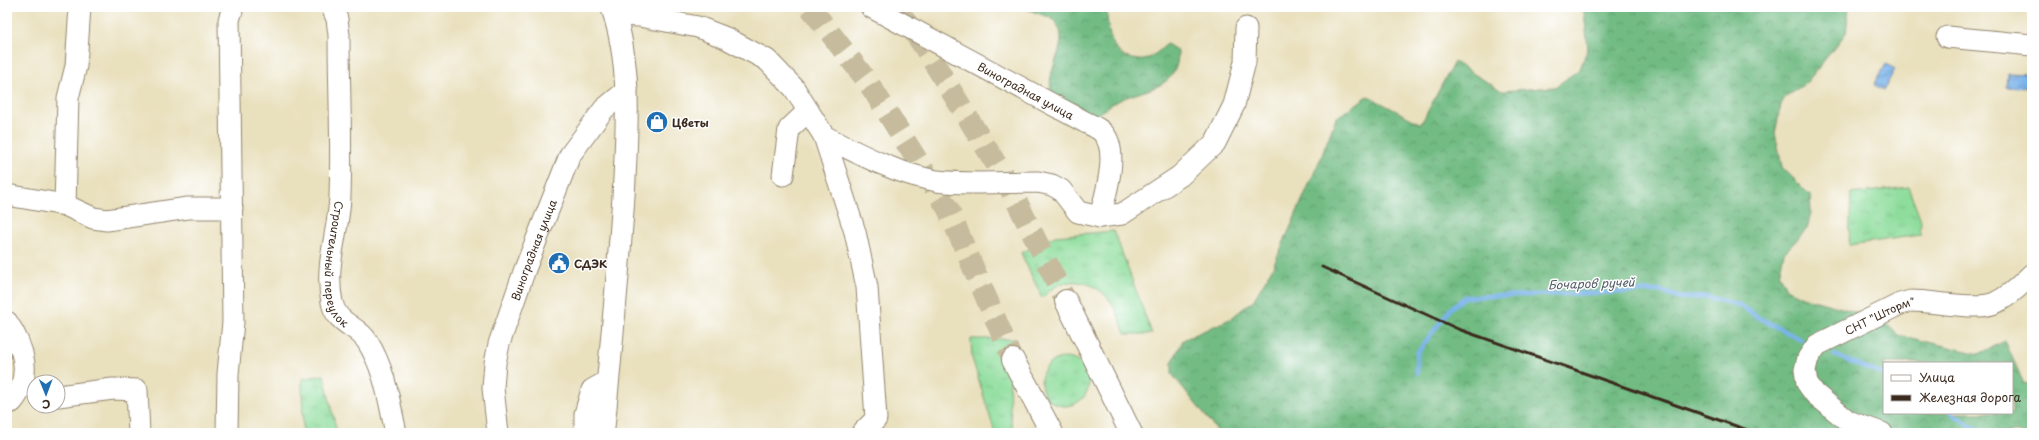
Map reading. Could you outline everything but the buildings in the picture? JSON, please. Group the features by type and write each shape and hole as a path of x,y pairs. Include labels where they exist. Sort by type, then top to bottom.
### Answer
{"main road":[{"path":"603,433 620,258 627,132 627,90 623,47 614,11"},
{"path":"1066,301 1131,433"},
{"path":"1013,360 1052,433"}],"street":[{"path":"64,205 68,98 76,66 80,7"},
{"path":"227,433 228,374 233,322 229,20 233,7"},
{"name":"Строительный переулок","path":"332,7 337,19 339,35 340,197 329,262 332,303 337,315 344,322 364,336 382,370 396,433"},
{"name":"Виноградная улица","path":"871,7 1085,122 1104,134 1109,141 1111,160 1100,217"},
{"path":"614,11 698,27 726,38 767,60 794,88 824,136 855,232 867,287 876,419 862,433"},
{"path":"824,136 897,170 919,177 939,181 1038,182 1052,185 1061,190 1078,212 1100,217 1116,216 1129,210 1180,176 1215,144 1234,105 1245,62 1246,28"},
{"path":"1948,37 2032,45"},
{"name":"Виноградная улица","path":"498,433 493,388 495,363 499,344 525,269 570,154 604,109 627,90"},
{"path":"783,175 789,129 808,111"},
{"path":"7,195 64,205 93,218 107,220 188,208 232,208"},
{"name":"СНТ \"Шторм\"","path":"1882,433 1848,421 1815,394 1807,382 1805,370 1808,358 1817,345 1900,304 1911,301 1979,306 1991,304 2012,292 2032,274"},
{"path":"7,322 16,336 22,353 25,376 21,391 10,403"},
{"path":"585,433 585,414 592,390 608,381"},
{"path":"66,395 113,390 138,390 139,433"},
{"path":"10,403 26,400"}],"green space":[{"path":"1023,7 1107,7 1111,38 1118,51 1124,56 1132,59 1143,60 1153,55 1167,44 1178,51 1177,64 1173,74 1158,86 1126,97 1113,104 1103,110 1092,121 1059,101 1051,89 1050,79 1060,48 1061,37 1059,27 1051,18"},
{"path":"1582,7 1849,7 1846,33 1807,82 1782,100 1775,133 1782,167 1810,195 1811,212 1807,229 1784,253 1779,275 1786,289 1802,297 1881,319 1898,335 1979,354 2005,341 2024,384 2032,382 2032,433 1219,433 1172,374 1172,363 1183,340 1230,319 1253,301 1272,269 1322,155 1336,118 1368,96 1421,124 1454,62 1502,91 1555,87 1580,69 1588,48 1584,12"},
{"path":"1908,187 1921,221 1920,235 1849,245 1851,194"},
{"path":"1114,231 1152,334 1125,334 1113,305 1098,289 1089,284 1069,282 1050,290 1042,298 1021,253 1055,236"},
{"path":"971,339 1016,339 1010,386 1010,410 1014,433 995,433 972,358"},
{"path":"1065,358 1074,360 1082,365 1087,373 1089,382 1087,391 1082,399 1074,404 1065,406 1056,404 1048,399 1043,391 1041,382 1043,373 1048,365 1056,360"},
{"path":"324,375 337,433 303,433 302,379"}],"water":[{"path":"1886,64 1895,69 1884,90 1874,85"},
{"path":"2007,73 2031,74 2031,88 2006,87"}],"waterway":[{"name":"Бочаров ручей","path":"1417,373 1417,353 1451,308 1465,297 1660,291 1682,298 1707,297 1739,305 1756,316 1801,340"},
{"name":"Бочаров ручей","path":"1834,355 1883,375"},
{"name":"Бочаров ручей","path":"1953,414 1976,429 1993,433"}],"tunnel":[{"path":"810,7 868,82 948,209 1013,360"},
{"path":"895,7 923,45 1006,180 1066,301"}],"railway":[{"path":"1322,267 1458,329 1756,433"}],"place":[{"name":"Цветы","path":"657,122"},
{"name":"СДЭК","path":"559,263"}]}
